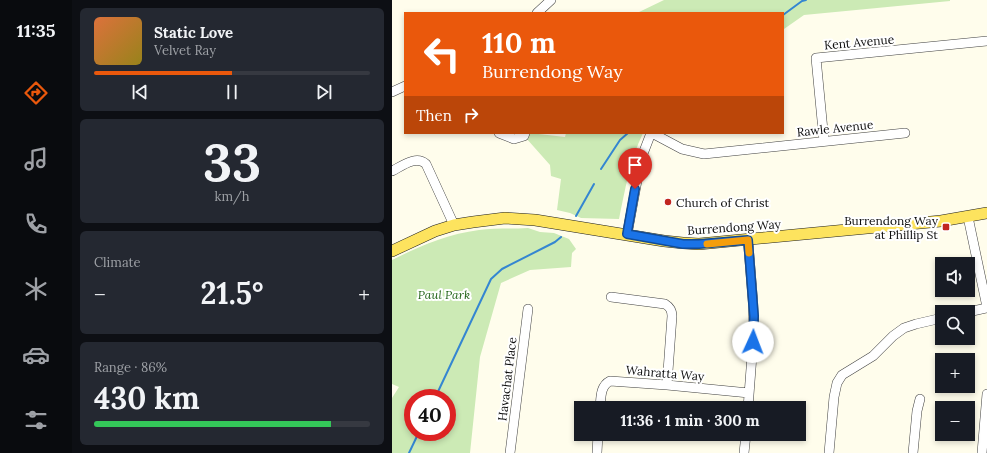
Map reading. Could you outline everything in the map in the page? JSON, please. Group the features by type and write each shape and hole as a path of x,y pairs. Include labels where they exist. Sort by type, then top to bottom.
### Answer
{"main road":[{"name":"Burrendong Way","path":"392,250 454,225 505,218 523,218 683,244 699,244 941,221 987,213"}],"street":[{"path":"539,12 551,0"},
{"name":"Kent Avenue","path":"824,141 816,58 987,41"},
{"path":"392,92 404,86"},
{"name":"Rawle Avenue","path":"654,134 682,149 704,154 905,133"},
{"path":"502,134 514,139 524,136 525,134"},
{"name":"Rawle Avenue","path":"627,234 640,159 652,134"},
{"path":"392,170 414,160 422,161 426,164 454,225"},
{"path":"968,217 987,308 975,311"},
{"path":"748,240 754,322 748,401"},
{"path":"610,297 665,304 670,307 672,316 667,385"},
{"name":"Havachat Place","path":"510,453 528,309"},
{"path":"829,453 834,396 837,383 842,375 873,356 893,336 904,328 935,320"},
{"name":"Wahratta Way","path":"601,401 605,383 610,381 749,393"},
{"path":"982,453 987,394"},
{"path":"913,453 917,411 920,399"},
{"path":"597,453 598,441"},
{"path":"744,453 745,441"}],"green space":[{"path":"664,0 950,0 804,15 784,29 784,12 639,12"},
{"path":"529,134 565,137 566,134 642,134 631,164 619,219 581,218 570,213 557,210 561,179 551,176 550,165 526,138"},
{"name":"Paul Park","path":"528,228 540,232 554,233 569,239 576,249 572,253 571,267 530,270 501,283 480,357 470,453 392,453 392,398 399,387 392,384 392,260 424,245 456,234 485,229"}],"waterway":[{"path":"784,14 802,1 806,0"},
{"path":"601,169 620,140 627,134"},
{"path":"576,216 594,184"},
{"path":"439,389 491,279 502,269 555,242 561,237"},
{"path":"409,453 415,441"}],"slow traffic":[{"path":"707,244 748,240 749,253"}],"place":[{"name":"Church of Christ","path":"668,202"},
{"name":"Burrendong Way at Phillip St","path":"946,227"}],"route":[{"path":"635,189 627,234 683,244 720,243 748,240 754,316 753,342"}]}
